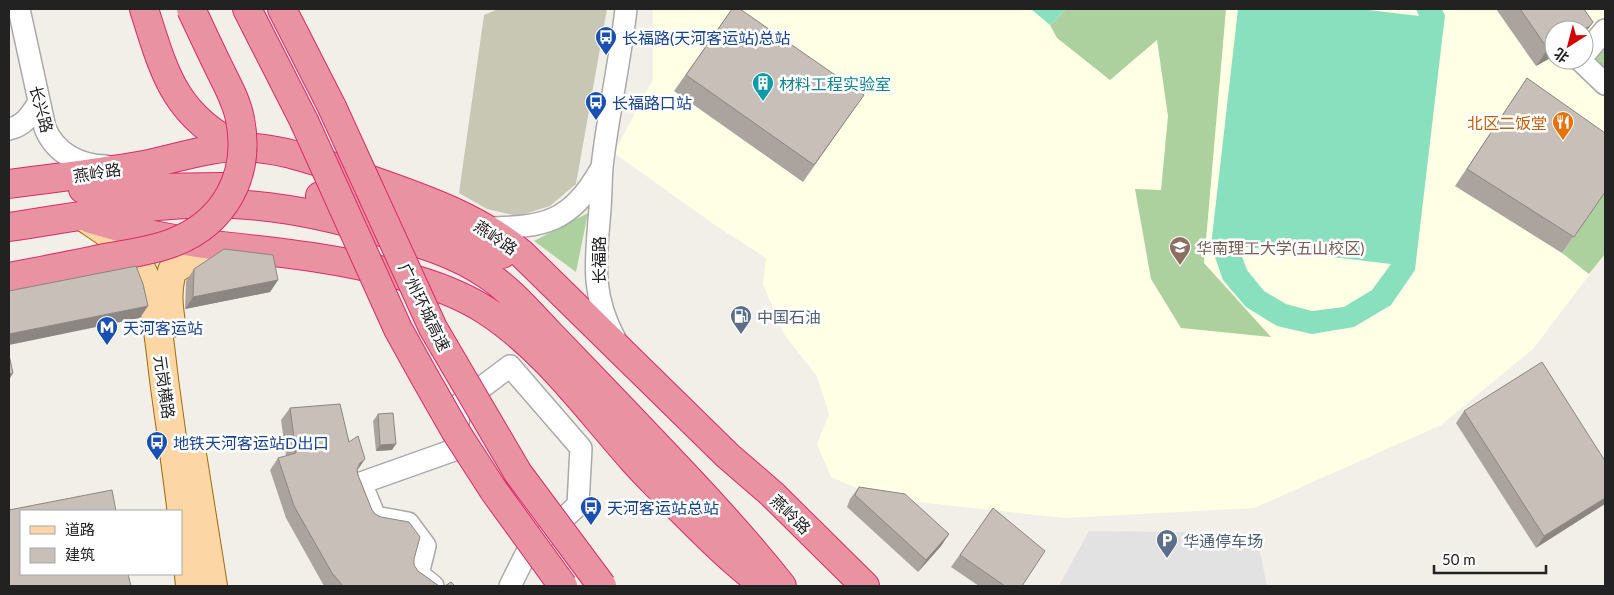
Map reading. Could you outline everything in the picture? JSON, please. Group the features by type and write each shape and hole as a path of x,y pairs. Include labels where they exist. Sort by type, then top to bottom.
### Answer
{"highway":[{"path":"144,9 173,91 181,102 212,131 238,147"},
{"path":"9,277 162,246 195,232 222,208 233,188 240,166 243,142 240,118 230,92 191,9"},
{"name":"广州环城高速","path":"247,9 304,121 398,329 456,432 494,491 563,586"},
{"name":"广州环城高速","path":"282,9 332,107 433,328 518,473 602,586"},
{"name":"燕岭路","path":"9,184 144,165 208,151 238,147 266,150 311,160 427,200 460,214 503,238 548,278 728,456 772,494 865,586"},
{"path":"9,190 217,186 313,194 362,206 452,234 501,254 548,278"},
{"path":"9,227 144,208 232,204 316,214 436,248 463,260 488,275 511,294 542,325 672,462 740,536 782,586"},
{"path":"82,216 129,230 211,245 290,253 354,263 427,283 460,296 507,326 560,376 632,459 720,550 765,586"}],"main road":[{"name":"元岗横路","path":"82,216 130,253 138,263 150,292 160,304 213,586"},
{"name":"元岗横路","path":"181,510 160,304 168,290 172,271 211,245"},
{"name":"元岗横路","path":"182,517 190,586"}],"street":[{"name":"长兴路","path":"19,9 39,102 49,138 71,158 85,164 99,166 144,165"},
{"name":"长福路","path":"620,348 605,321 596,276 595,256 602,167 626,9"},
{"path":"1594,43 1605,30"},
{"path":"1590,70 1605,84"},
{"path":"9,129 23,124 31,116 39,102"},
{"name":"长福路","path":"487,228 518,228 538,225 555,219 573,206 589,190 602,167"},
{"path":"433,586 418,574 425,546 408,523 375,517 361,483 454,450 460,403 510,366 581,448 578,505 526,554 510,586"}],"shaded area":[{"path":"498,9 607,9 576,184 550,206 518,216 487,209 459,193 484,15"},
{"name":"华南理工大学(五山校区)","path":"653,9 1605,9 1605,254 1533,349 1441,425 1254,508 1065,518 880,498 831,477 817,444 829,414 817,376 784,334 763,284 766,258 715,225 614,153 653,79"},
{"name":"华通停车场","path":"1089,531 1256,533 1267,586 1059,586"}],"green space":[{"path":"1031,9 1066,9 1050,25"},
{"path":"1066,9 1226,9 1204,263 1271,337 1181,328 1151,279 1135,189 1161,190 1168,116 1157,40 1110,80 1057,38 1050,25"},
{"path":"1238,9 1360,9 1419,16 1416,9 1442,9 1445,15 1415,270 1391,305 1354,327 1312,334 1277,326 1246,307 1223,280 1211,246","holes":["1238,246 1391,264 1372,290 1344,307 1312,311 1286,304 1264,291 1247,270"]},
{"path":"1605,30 1605,89 1589,70 1594,70 1594,43"},
{"path":"1605,192 1605,254 1589,274 1562,253"},
{"path":"588,213 576,272 534,241"}],"building":[{"name":"材料工程实验室","path":"732,9 740,9 864,95 814,165 686,75"},
{"path":"1520,9 1584,9 1592,20 1544,20 1544,43"},
{"path":"1527,78 1605,133 1605,192 1574,237 1467,169"},
{"path":"224,249 273,255 278,280 193,297 194,269"},
{"path":"136,266 143,284 148,306 9,334 9,291"},
{"path":"9,355 13,373 9,374"},
{"path":"1542,362 1605,461 1605,498 1544,536 1464,411"},
{"path":"340,404 349,442 358,436 365,459 357,469 372,510 381,517 409,522 420,537 414,565 418,571 439,586 343,586 332,573 294,506 278,458 296,453 290,408"},
{"path":"393,413 396,444 380,445 378,414"},
{"path":"859,487 905,494 949,534 926,560 855,495"},
{"path":"112,490 116,510 20,510 20,575 128,575 131,586 9,586 9,510"},
{"path":"993,508 1045,551 1022,586 1005,586 960,555"},
{"path":"451,582 455,586 445,586"}],"place":[{"name":"长福路(天河客运站)总站","path":"606,56"},
{"name":"材料工程实验室","path":"763,102"},
{"name":"长福路口站","path":"596,121"},
{"name":"北区二饭堂","path":"1563,141"},
{"name":"华南理工大学(五山校区)","path":"1180,266"},
{"name":"中国石油","path":"741,335"},
{"name":"天河客运站","path":"107,346"},
{"name":"地铁天河客运站D出口","path":"157,461"},
{"name":"天河客运站总站","path":"591,526"},
{"name":"华通停车场","path":"1167,559"}]}
